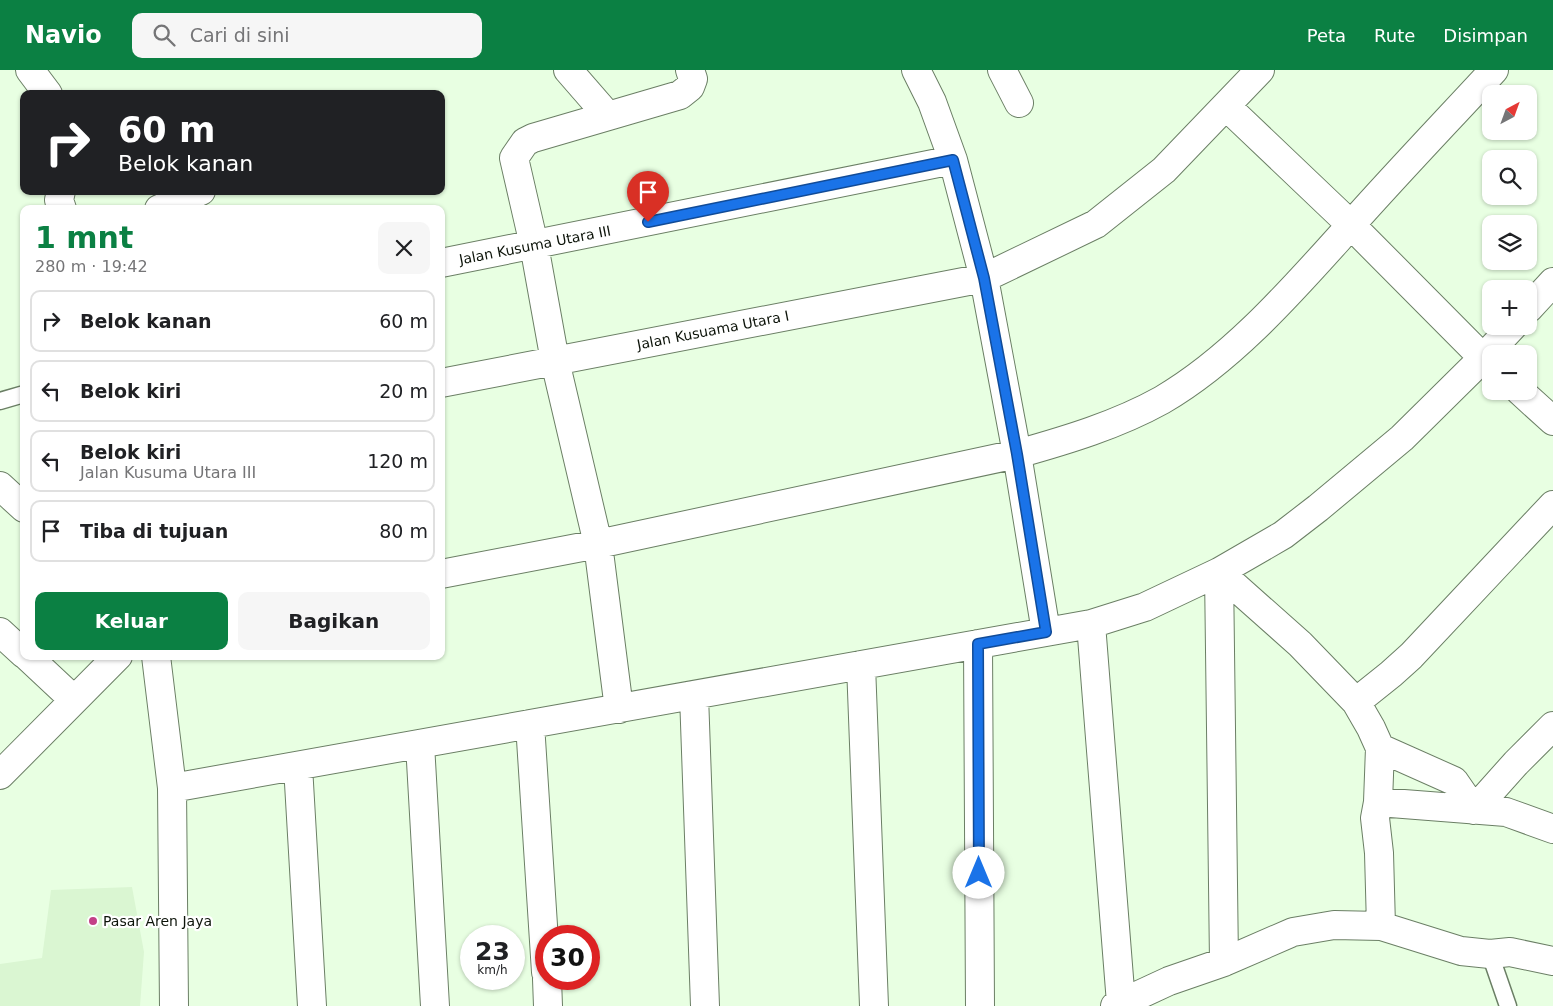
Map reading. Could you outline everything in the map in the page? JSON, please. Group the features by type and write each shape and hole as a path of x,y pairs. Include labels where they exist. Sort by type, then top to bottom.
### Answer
{"street":[{"path":"30,70 45,90"},
{"path":"568,70 608,116"},
{"path":"619,708 598,544 555,361 534,245 514,158 525,142 533,138 680,95 690,87 693,79 690,70"},
{"path":"916,70 932,102 953,160 984,278 1017,454 1046,632"},
{"path":"1002,70 1019,103"},
{"name":"Jalan Kusuama Utara I","path":"445,382 984,278 1096,224 1164,170 1260,70"},
{"path":"445,573 598,544 1017,454 1119,422 1162,399 1206,371 1246,335 1306,276 1494,70"},
{"path":"1226,106 1351,225 1482,357"},
{"name":"Jalan Kusuma Utara III","path":"445,263 953,160"},
{"path":"168,205 192,195"},
{"path":"1537,299 1553,282"},
{"path":"172,788 1091,624 1145,607 1219,572 1282,535 1326,502 1402,438 1454,385 1482,365"},
{"path":"1530,400 1553,421"},
{"path":"0,486 20,504"},
{"path":"1356,702 1410,656 1553,505"},
{"path":"1219,572 1300,644 1356,702 1371,728 1380,748 1378,802 1375,818 1380,853 1380,926"},
{"path":"1219,572 1224,962"},
{"path":"1091,624 1119,1005 1169,981 1224,962 1293,932 1334,925 1380,926 1461,951 1490,954 1510,952 1553,961"},
{"path":"0,632 20,650"},
{"path":"978,644 980,1006"},
{"path":"31,660 74,700"},
{"path":"0,775 114,660"},
{"path":"156,660 172,788 174,1006"},
{"path":"861,665 874,1006"},
{"path":"694,695 705,1006"},
{"path":"530,724 543,925"},
{"path":"1474,810 1516,763 1553,726"},
{"path":"420,744 435,1006"},
{"path":"1380,748 1454,782 1474,810"},
{"path":"298,766 312,1006"},
{"path":"1378,802 1506,812 1553,829"},
{"path":"547,990 548,1006"}],"lane":[{"path":"0,401 20,395"},
{"path":"1490,954 1508,1006"}],"shaded area":[{"name":"Pasar Aren Jaya","path":"132,887 144,952 140,1006 0,1006 0,964 42,958 51,890"}],"place":[{"name":"Pasar Aren Jaya","path":"93,921"}],"route":[{"path":"648,222 953,160 984,278 1017,454 1046,632 978,644 979,873"}]}
